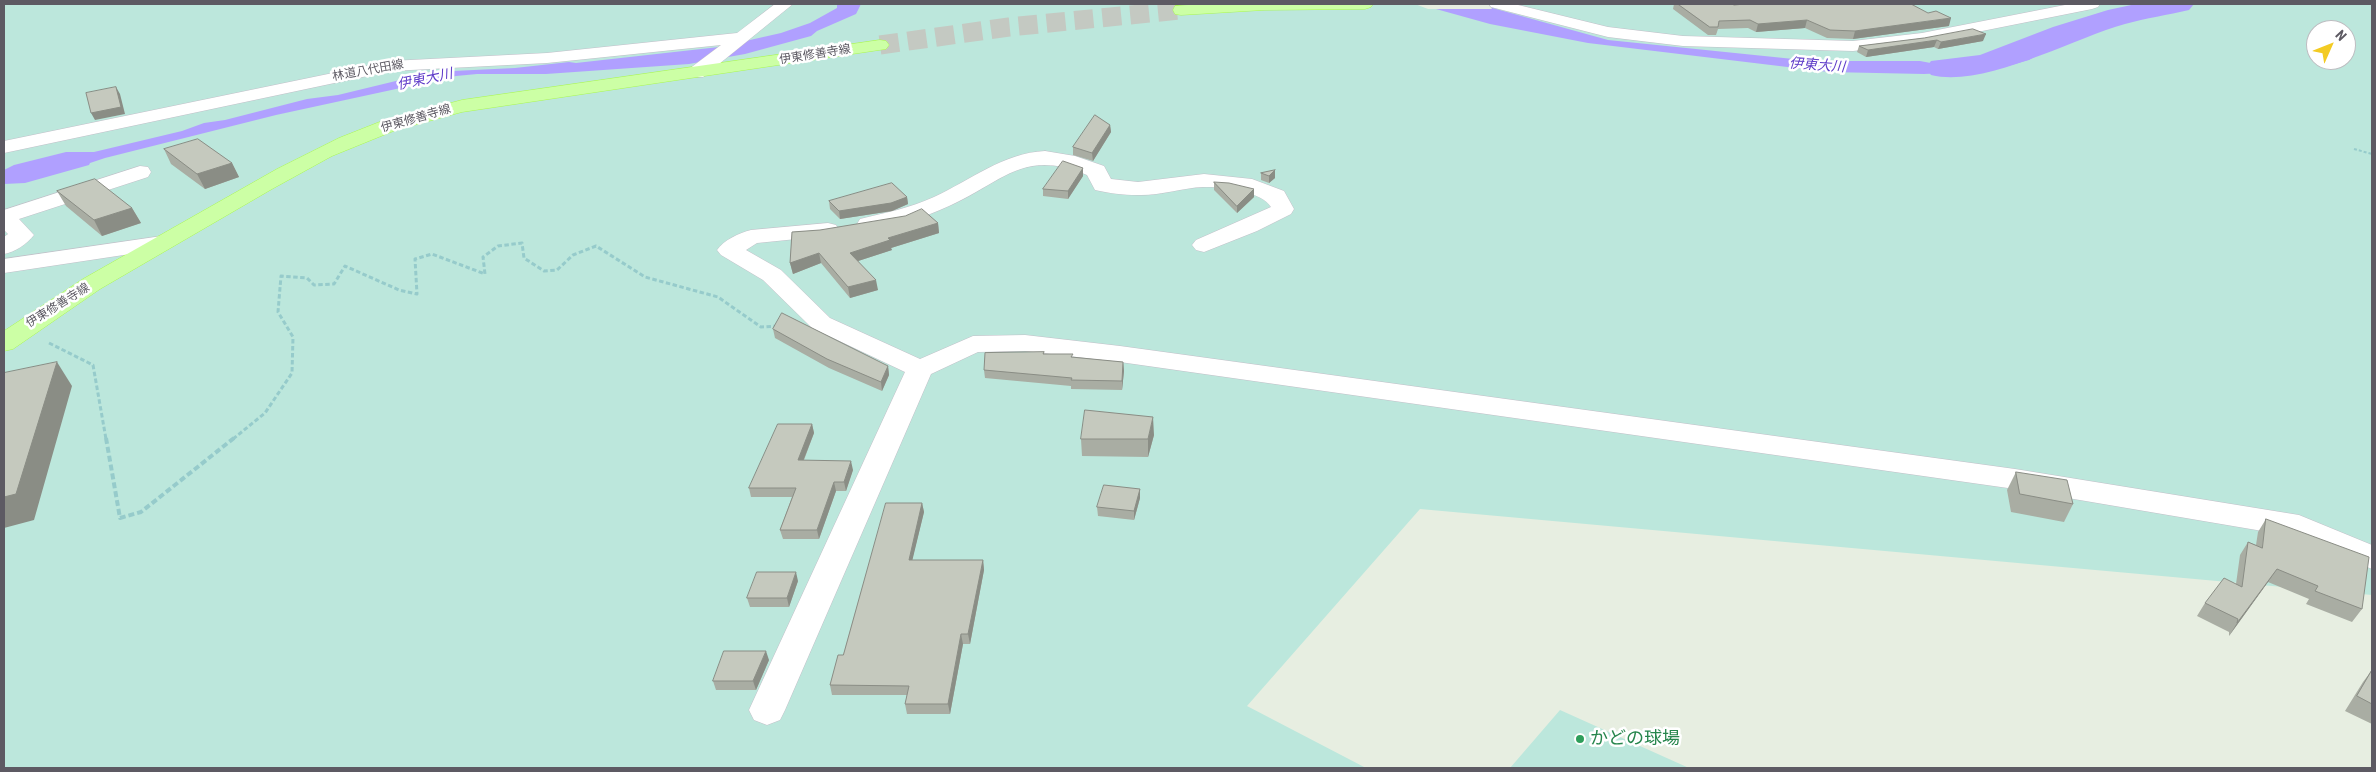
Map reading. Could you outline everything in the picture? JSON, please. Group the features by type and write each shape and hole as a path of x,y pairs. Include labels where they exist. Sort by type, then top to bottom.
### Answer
{"main road":[{"path":"1181,10 1264,5 1364,4"},
{"name":"伊東修善寺線","path":"4,343 26,326 105,276 162,243 338,146 400,121 462,106 880,45"}],"street":[{"path":"696,73 738,38 785,4"},
{"path":"1497,4 1550,19 1608,32 1683,41 1853,46 1922,38 2092,4"},
{"name":"林道八代田線","path":"4,147 390,66 414,63 518,60 661,48 738,38"},
{"path":"920,368 821,323 772,274 729,250 751,237 822,231 898,219 950,197 1019,160 1039,158 1064,160 1096,171 1103,185 1138,189 1204,180 1252,186 1276,196 1282,209 1250,226 1204,245"},
{"path":"4,247 22,235 4,217 140,172"},
{"path":"4,266 162,243"},
{"path":"767,710 920,368 973,344 1026,343 1120,354 2015,479 2299,526 2372,558"}],"path":[{"path":"2354,149 2372,154"},
{"path":"48,343 93,364 120,518 141,512 265,414 292,373 293,337 278,312 281,276 307,278 314,285 334,284 344,266 399,290 417,294 416,259 432,254 485,274 483,257 498,246 522,243 524,258 544,271 557,270 573,255 596,246 644,277 718,297 760,327 821,323"}],"shaded area":[{"path":"4,4 2372,4 2372,595 1420,509 1247,706 1366,768 4,768"},
{"name":"かどの球場","path":"1560,710 1689,768 1510,768"}],"water":[{"path":"837,4 861,4 856,14 817,31 811,36 745,54 689,64 546,74 477,74 456,76 276,115 105,158 89,165 25,183 4,184 4,170 14,165 66,152 94,152 182,131 204,123 225,120 307,99 338,95 433,72 576,63 719,47 781,33 810,23 837,8"},
{"path":"1418,4 1478,4 1608,40 1813,61 1920,61 1936,64 2022,54 2044,38 2045,51 2029,60 1990,71 1924,74 1829,72 1588,43 1490,24"}],"pier":[{"path":"1415,4 1489,4 1492,9 1428,9"}],"building":[{"path":"1678,4 1911,4 1928,13 1936,11 1951,18 1855,31 1830,30 1807,20 1758,24 1750,20 1719,21 1718,27 1710,27"},
{"path":"1973,29 1986,34 1941,42 1937,40 1868,50 1859,46 1924,38"},
{"path":"116,87 121,107 91,113 86,93"},
{"path":"1095,115 1110,125 1092,153 1073,147"},
{"path":"198,139 232,163 197,174 164,149"},
{"path":"1063,161 1083,168 1068,191 1043,189"},
{"path":"1275,170 1269,176 1261,173"},
{"path":"95,179 132,208 94,220 57,191"},
{"path":"1214,182 1229,183 1254,189 1237,206"},
{"path":"892,183 907,197 891,203 839,211 829,201"},
{"path":"922,209 938,223 888,238 890,240 850,253 876,280 848,287 819,253 790,263 792,232 820,230 905,216"},
{"path":"782,313 888,366 881,382 827,359 773,329"},
{"path":"1044,352 1043,354 1073,354 1071,357 1123,362 1122,381 1071,380 1072,378 984,370 985,353"},
{"path":"57,362 16,494 4,497 4,373"},
{"path":"1085,410 1153,417 1148,439 1081,439"},
{"path":"778,424 812,424 798,460 851,461 844,482 834,482 817,530 780,530 796,488 749,488"},
{"path":"2016,472 2067,480 2073,504 2020,494"},
{"path":"1104,485 1140,489 1134,511 1097,507"},
{"path":"886,503 922,503 909,560 983,560 968,634 961,634 948,704 905,704 909,686 830,685 838,655 843,655"},
{"path":"2266,519 2369,557 2362,609 2315,591 2318,586 2277,569 2237,623 2238,619 2205,603 2224,578 2242,587 2248,542 2262,548"},
{"path":"757,572 796,572 787,598 747,598"},
{"path":"724,651 766,651 753,681 713,681"},
{"path":"2372,670 2372,704 2357,696"}],"waterway":[{"name":"伊東大川","path":"1942,68 1985,64 2064,34 2119,16 2179,4"}],"tunnel":[{"path":"880,45 1009,27 1181,10"}],"place":[{"name":"かどの球場","path":"1580,739"}]}
